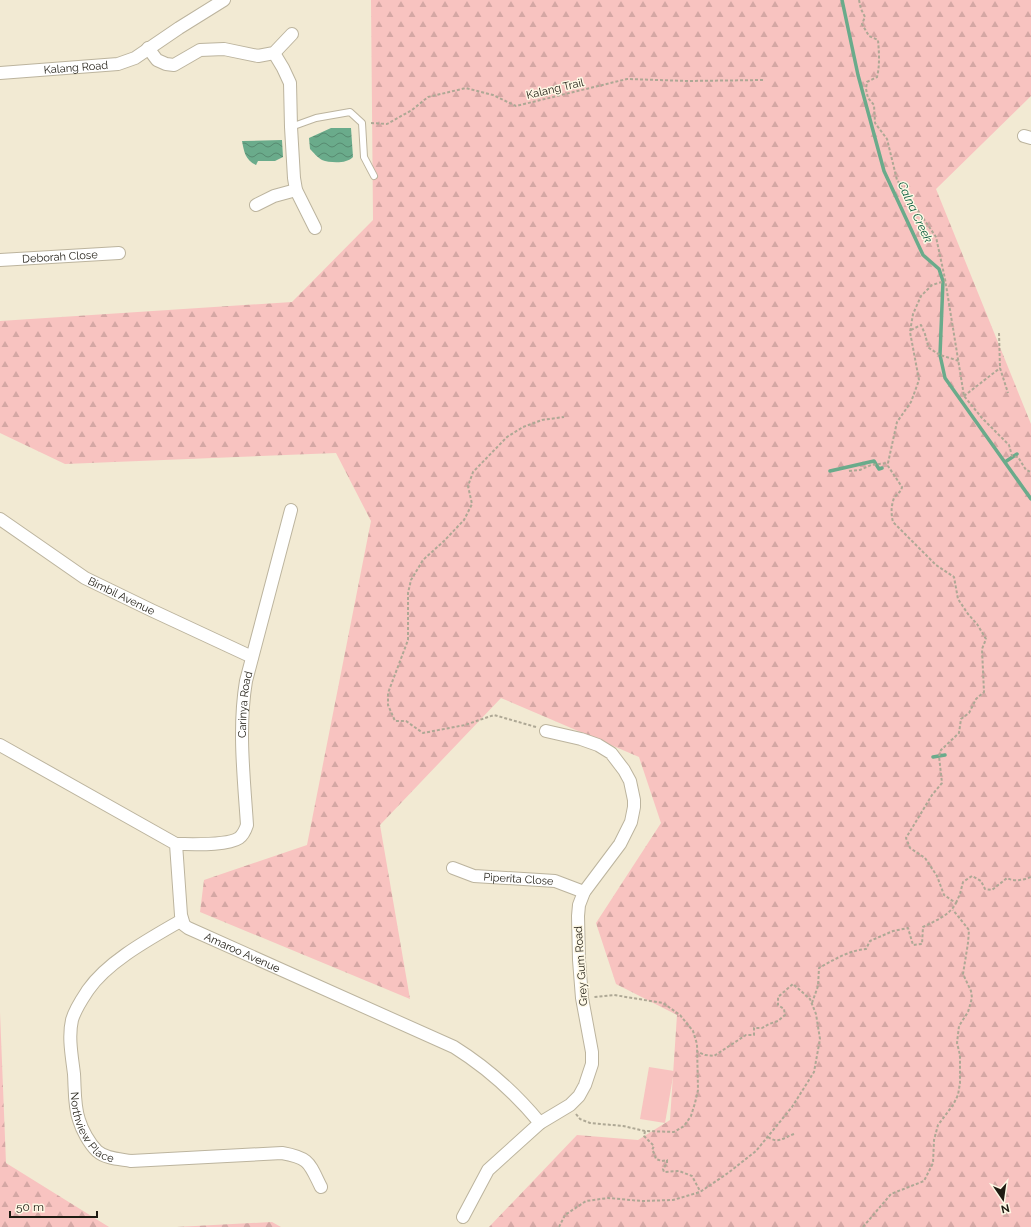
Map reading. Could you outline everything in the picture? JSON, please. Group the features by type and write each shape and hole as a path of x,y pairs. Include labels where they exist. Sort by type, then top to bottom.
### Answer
{"street":[{"name":"Kalang Road","path":"0,73 118,64 134,58 224,0"},
{"path":"148,48 157,60 166,64 174,65 200,50 224,49 258,56 274,53 292,34"},
{"path":"274,53 290,83 291,127 296,190 315,228"},
{"path":"256,205 274,196 296,190"},
{"name":"Deborah Close","path":"0,260 119,253"},
{"name":"Carinya Road","path":"176,844 231,842 240,838 245,832 247,826 242,714 246,681 291,510"},
{"name":"Bimbil Avenue","path":"0,519 85,578 252,657"},
{"name":"Grey Gum Road","path":"463,1217 488,1170 540,1123 570,1105 579,1096 585,1085 592,1064 592,1052 582,998 579,960 579,906 584,892 620,844 626,833 631,822 634,807 633,791 624,770 611,753 598,745 581,739 546,731"},
{"path":"0,745 176,844 180,910 182,920"},
{"name":"Piperita Close","path":"453,868 474,876 555,881 584,892"},
{"name":"Amaroo Avenue","path":"182,920 184,925 188,928 454,1047 472,1058 488,1071 528,1109 540,1123"},
{"name":"Northview Place","path":"182,920 116,962 89,989 76,1010 72,1020 71,1033 76,1106 78,1119 84,1132 97,1151 107,1157 132,1161 282,1153 293,1155 302,1158 309,1163 321,1187"}],"lane":[{"path":"291,127 316,118 350,112 362,123 364,157 374,176"}],"path":[{"path":"859,0 865,17 862,24 869,36 878,40 879,70 877,77 867,82 866,89 868,98 874,105 875,123 887,139 897,180 936,237 945,280 964,396 982,418 1009,444 1012,456 1018,457 1026,470 1031,472"},
{"name":"Kalang Trail","path":"362,123 387,124 412,110 428,97 466,88 494,95 516,106 627,79 688,81 764,80"},
{"path":"945,280 932,285 920,296 914,314 911,330 919,380 911,402 897,422 888,466 902,487 894,498 892,505 891,513 893,522 936,566 954,577 958,599 977,624 986,639 982,649 984,692 976,699 969,713 962,719 959,733 941,750 939,756 942,783 932,794 906,838 910,848 925,858 937,876 944,895 956,903"},
{"path":"911,330 921,325 930,348 940,355 959,361"},
{"path":"1000,333 1000,368 1008,393"},
{"path":"964,396 1000,368"},
{"path":"546,731 494,715 465,725 423,733 406,721 395,721 388,704 388,693 408,640 408,593 411,580 424,560 464,520 472,504 468,486 474,472 507,437 523,427 542,420 564,417"},
{"path":"849,471 860,470 871,465 888,463"},
{"path":"812,1003 818,986 819,968 852,952 866,949 870,941 893,931 908,928 913,945 922,944 923,927 953,910 960,894 963,882 972,876 981,881 985,889 992,890 1007,878 1012,880 1025,880 1031,877"},
{"path":"863,1227 891,1194 924,1180 933,1163 934,1140 938,1125 953,1105 958,1095 960,1083 960,1055 957,1043 959,1026 968,1012 972,998 972,991 963,974 969,930 953,910"},
{"path":"559,1227 565,1215 586,1201 608,1198 642,1201 673,1200 700,1192 728,1173 756,1151 792,1107 814,1072 820,1040 816,1014 812,1003 810,999 793,984 778,997 778,1005 784,1009 785,1015 778,1021 762,1028 754,1028 754,1035 746,1035 714,1056 705,1055 698,1052"},
{"path":"570,1105 580,1119 590,1123 623,1126 645,1131 674,1132 684,1126 691,1116 698,1090 697,1044 693,1031 680,1015 663,1003 614,995 582,998"},
{"path":"645,1131 644,1136 654,1146 652,1150 656,1159 662,1161 667,1160 667,1163 663,1169 664,1172 679,1171 692,1176 700,1192"},
{"path":"768,1137 778,1141 794,1134"}],"green space":[{"path":"371,0 1031,0 1031,96 936,189 1031,424 1031,1227 489,1227 577,1135 638,1140 670,1120 677,1015 616,984 596,923 661,823 639,757 501,698 380,825 410,999 200,912 204,880 307,845 371,521 336,453 65,464 0,433 0,321 292,302 373,220"},
{"path":"0,1012 6,1163 109,1227 0,1227"},
{"path":"649,1067 674,1071 665,1123 640,1119"},
{"path":"272,1222 281,1227 176,1227"}],"water":[{"path":"331,128 351,128 353,157 347,161 325,161 319,158 310,149 309,138"},
{"path":"282,140 283,157 275,161 258,161 256,165 247,158 242,141"}],"waterway":[{"name":"Calna Creek","path":"842,0 858,75 884,171 923,255 939,269 943,281 940,355 945,378 1031,499"},
{"path":"1005,462 1017,454"},
{"path":"830,471 874,461 879,469 882,468"},
{"path":"933,757 945,755"}]}
